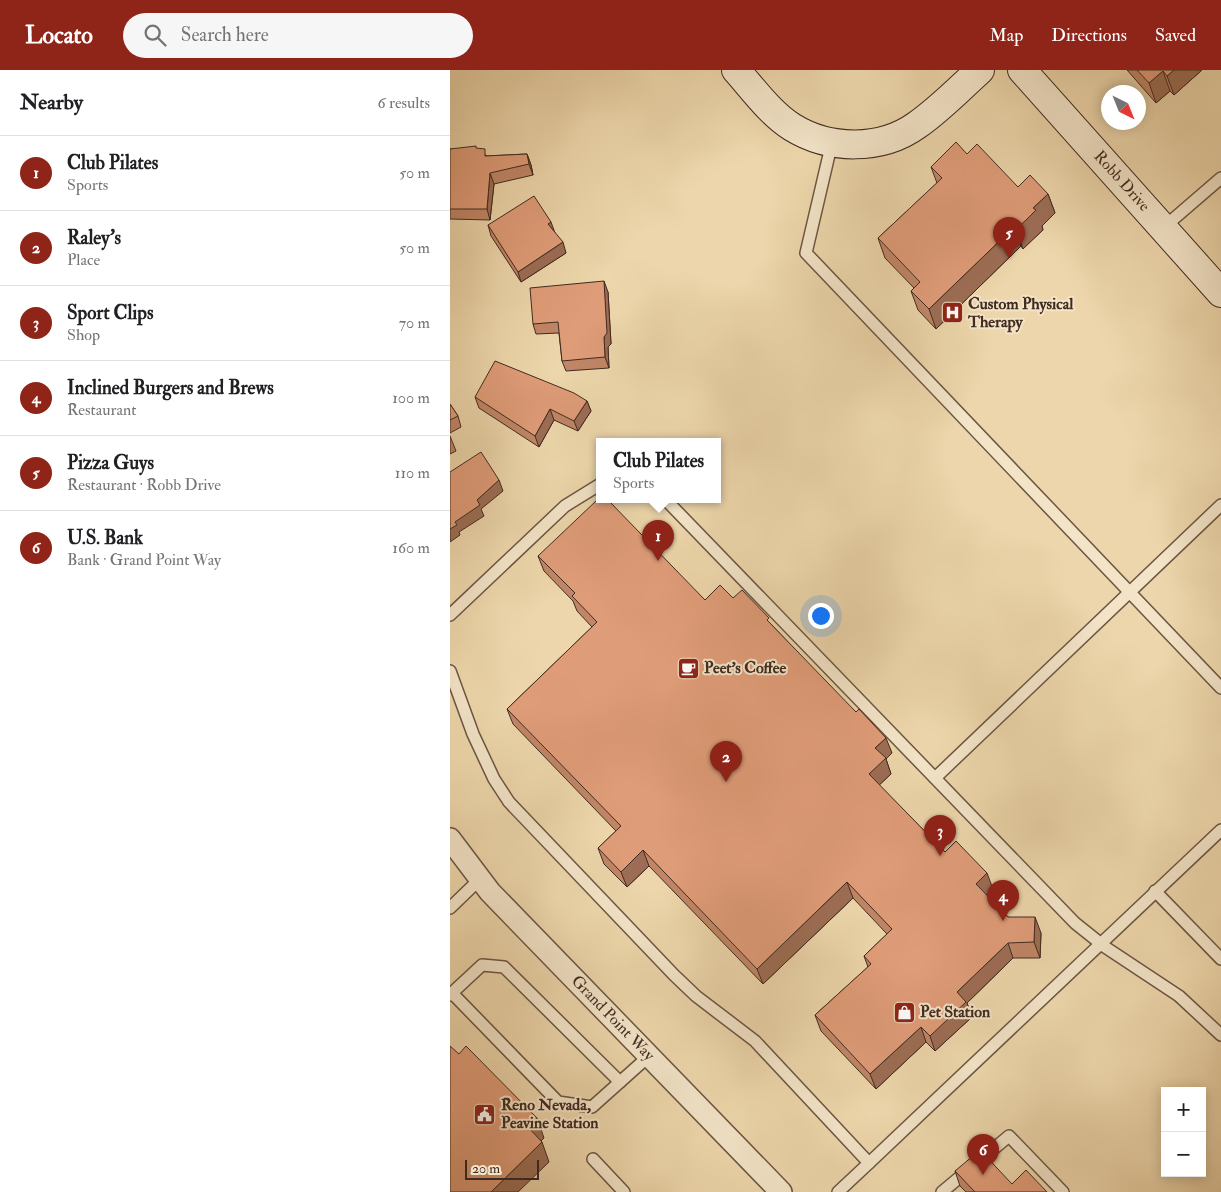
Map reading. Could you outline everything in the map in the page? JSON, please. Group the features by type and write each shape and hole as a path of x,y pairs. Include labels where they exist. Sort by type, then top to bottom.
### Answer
{"street":[{"path":"736,70 772,111 792,127 817,139 832,142 868,144 894,137 916,126 980,70"},
{"name":"Robb Drive","path":"1022,70 1221,293"},
{"name":"Grand Point Way","path":"450,839 480,879 782,1192"}],"lane":[{"path":"832,142 806,252 1221,688"},
{"path":"1164,228 1221,178"},
{"path":"450,615 565,506 596,486"},
{"path":"669,503 1074,923 1100,944 1178,996 1221,1036"},
{"path":"935,778 1221,505"},
{"path":"450,672 473,734 494,779 520,816 674,976 696,996 755,1041 869,1163"},
{"path":"838,1192 1221,830"},
{"path":"450,908 480,879"},
{"path":"1155,891 1221,958"},
{"path":"620,1082 504,967 482,965 451,994 558,1102 592,1107 620,1082 649,1056"},
{"path":"942,1192 1010,1136 1063,1192"},
{"path":"593,1159 624,1192"}],"building":[{"path":"1137,70 1174,70 1167,76 1163,71 1149,83"},
{"path":"956,142 967,154 977,144 1018,187 1030,175 1048,194 1033,208 1036,210 1026,220 1016,229 1014,227 929,309 911,291 920,282 878,238 942,178 931,167"},
{"path":"476,146 476,148 485,149 485,156 527,154 529,164 490,173 487,209 450,209 450,149"},
{"path":"534,196 551,222 548,224 563,242 518,272 488,225"},
{"path":"604,281 607,333 604,337 605,357 562,361 558,322 533,324 530,288"},
{"path":"495,361 574,393 587,401 574,421 550,409 535,436 475,397"},
{"path":"450,404 458,416 450,420"},
{"path":"481,452 499,480 477,500 480,505 455,522 457,525 450,529 450,472"},
{"path":"596,501 596,503 611,503 705,600 720,585 733,598 742,590 769,618 767,620 856,712 859,709 886,738 875,748 886,758 869,774 945,852 956,841 987,873 976,884 1008,917 1035,917 1034,942 1008,943 957,992 966,1002 930,1036 921,1027 870,1074 815,1015 871,964 864,956 892,929 847,882 757,969 643,850 621,872 598,848 621,826 507,709 597,622 572,596 575,593 538,556"},
{"name":"Reno Nevada, Peavine Station","path":"450,1046 459,1054 466,1046 537,1118 528,1127 542,1142 491,1192 450,1192"},
{"path":"980,1150 1012,1184 1026,1170 1047,1192 975,1192 955,1171"}],"place":[{"name":"Pizza Guys","path":"1009,258"},
{"name":"Custom Physical Therapy","path":"952,313"},
{"name":"Club Pilates","path":"658,561"},
{"name":"Peet's Coffee","path":"688,668"},
{"name":"Raley's","path":"726,782"},
{"name":"Sport Clips","path":"940,856"},
{"name":"Inclined Burgers and Brews","path":"1003,921"},
{"name":"Pet Station","path":"904,1012"},
{"name":"Reno Nevada, Peavine Station","path":"485,1114"},
{"name":"U.S. Bank","path":"983,1175"}]}
